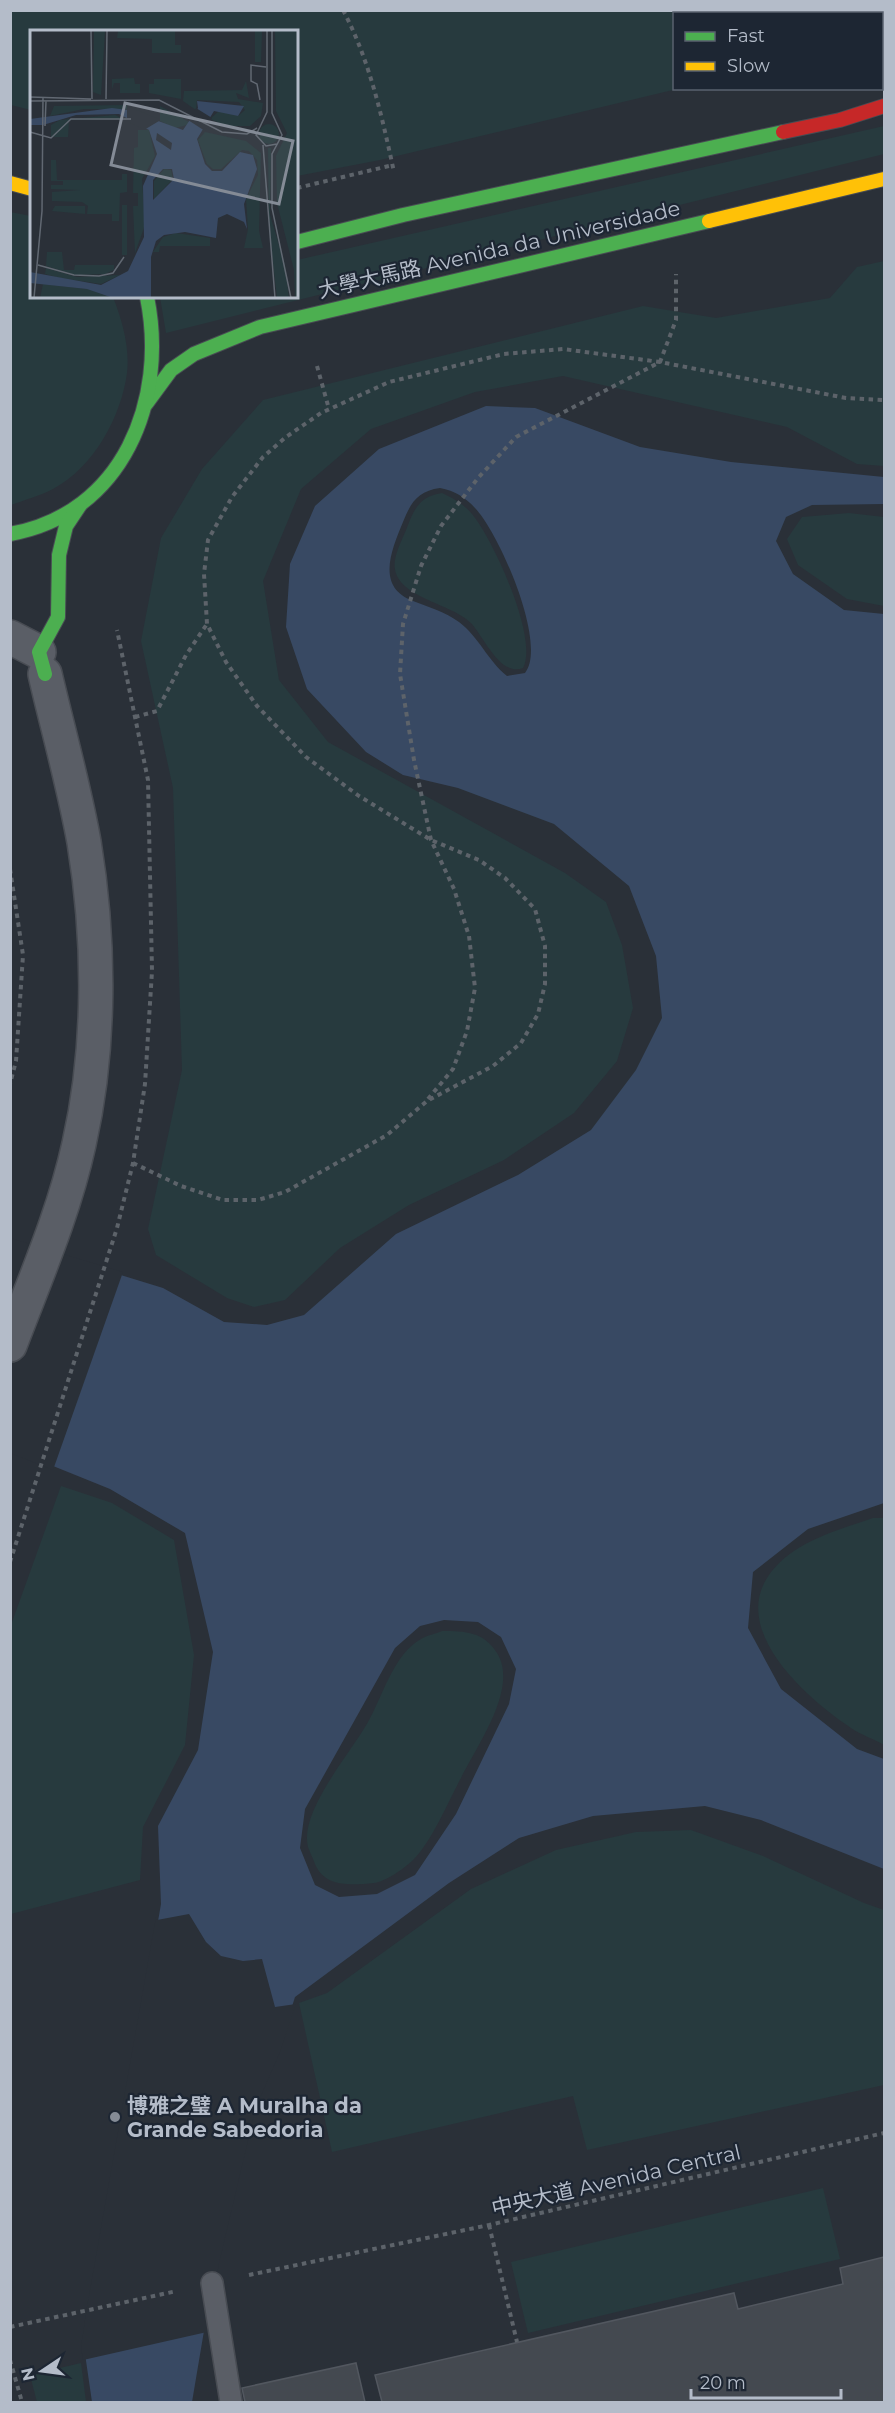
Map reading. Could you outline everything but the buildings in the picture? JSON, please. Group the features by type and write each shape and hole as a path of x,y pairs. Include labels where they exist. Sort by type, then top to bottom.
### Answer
{"main road":[{"path":"298,242 404,215 840,120 885,106"},
{"name":"大學大馬路 Avenida da Universidade","path":"146,404 171,370 194,354 260,327 667,232 885,178"},
{"path":"10,183 30,188"},
{"path":"31,654 58,617 59,555 66,526 80,506 108,476 131,442 146,404 156,363 155,336 147,298"},
{"path":"10,534 30,531 60,519 80,506"}],"street":[{"path":"10,1345 67,1193 80,1142 91,1072 95,998 93,924 84,842 31,654"}],"lane":[{"path":"212,2283 231,2403"}],"path":[{"path":"343,10 365,58 382,115 404,215"},
{"path":"298,188 393,165"},
{"path":"133,1163 181,1186 223,1200 258,1200 285,1192 387,1135 427,1101 453,1069 466,1031 475,988 466,927 454,889 431,840 414,760 400,674 403,624 421,566 441,526 478,478 516,437 660,362 676,320 676,275 667,232"},
{"path":"427,1101 494,1066 521,1043 538,1014 545,984 545,946 535,909 506,878 479,860 431,840 360,796 306,757 257,706 226,662 207,624 204,574 208,540 232,497 263,457 286,436 329,409 389,382 504,354 563,350 660,362 846,398 885,400"},
{"path":"317,366 329,409"},
{"path":"135,717 157,711 186,655 207,624"},
{"path":"10,869 23,955 16,1061 10,1084"},
{"name":"中央大道 Avenida Central","path":"353,2253 489,2225 885,2133"},
{"path":"489,2225 517,2342"},
{"path":"10,2360 22,2403"}],"green space":[{"path":"11,10 884,10 884,39 883,12 673,12 673,90 380,160 298,176 298,30 30,30 30,110 11,105"},
{"path":"884,126 884,154 166,333 160,298 298,298 298,260"},
{"path":"10,212 30,216 30,298 113,298 124,334 128,363 119,407 93,454 68,480 53,489 11,505"},
{"path":"884,261 884,466 857,464 787,427 563,376 475,392 371,429 301,489 263,581 279,680 328,742 565,873 606,902 622,945 633,1008 617,1061 574,1113 504,1160 409,1205 340,1248 285,1300 254,1307 227,1298 156,1255 148,1229 182,1070 173,788 141,641 161,538 202,469 263,400 643,306 716,318 830,298 857,267"},
{"path":"442,493 458,502 472,514 502,566 525,635 526,654 523,668 507,667 493,654 471,623 462,616 411,591 396,572 396,556 413,512 424,499"},
{"path":"849,513 884,517 884,606 847,599 798,565 787,539 802,517"},
{"path":"61,1486 112,1503 174,1540 194,1655 185,1745 143,1827 140,1880 11,1914 11,1625"},
{"path":"873,1518 884,1518 884,1745 834,1716 797,1683 780,1664 767,1643 760,1621 759,1599 767,1578 788,1555 815,1539"},
{"path":"442,1631 474,1634 486,1641 497,1653 502,1667 503,1683 493,1716 433,1832 413,1860 395,1874 379,1882 348,1884 332,1881 320,1872 308,1847 307,1833 311,1817 328,1783 368,1722 403,1655 421,1639"},
{"path":"691,1830 763,1856 884,1910 884,2085 587,2150 573,2096 332,2152 299,2003 327,1993 471,1889 556,1850 636,1832"},
{"path":"823,2188 840,2259 528,2333 511,2262"},
{"path":"81,2363 86,2402 37,2402 30,2375"}],"water":[{"path":"486,406 535,408 640,447 731,462 884,477 884,504 812,505 786,517 776,541 793,574 844,610 884,614 884,1503 808,1529 753,1572 748,1628 781,1689 857,1749 884,1759 884,1869 761,1820 705,1806 593,1816 519,1838 449,1883 295,1997 278,2051 253,2106 206,2319 192,2402 92,2402 84,2347 161,1904 158,1826 198,1750 213,1652 185,1533 110,1489 11,1449 10,1241 163,1288 224,1322 267,1325 304,1315 396,1234 518,1175 591,1130 636,1070 662,1018 656,956 629,886 554,824 458,788 403,775 366,752 307,689 286,627 290,564 315,506 379,449","holes":["440,488 459,495 475,508 496,540 518,589 526,615 530,638 530,659 525,673 507,676 459,622 401,595 394,587 390,577 391,555 406,515 412,503 421,495","444,1620 478,1622 501,1637 516,1669 509,1704 456,1814 415,1875 377,1894 339,1897 315,1885 300,1848 305,1809 395,1648 420,1626"]}],"pier":[{"path":"10,1238 123,1272 53,1470 10,1453"},
{"path":"189,1914 206,1942 221,1956 243,1961 262,1959 275,2007 296,2004 280,2052 256,2107 219,2263 207,2332 83,2360 81,2347 87,2307 156,1917 157,1920"}],"traffic: fast":[{"path":"298,242 403,215 783,132"},
{"path":"146,404 171,370 194,354 260,327 709,221"},
{"path":"10,534 49,522 82,503 109,477 129,447 143,412 150,375 152,336 147,298"},
{"path":"45,674 39,652 58,617 59,555 66,526 80,505"}],"traffic: slow":[{"path":"709,221 884,179"},
{"path":"10,183 30,188"}],"traffic: jam":[{"path":"783,132 840,120 884,106"}],"place":[{"name":"博雅之璧 A Muralha da Grande Sabedoria","path":"115,2117"}]}
